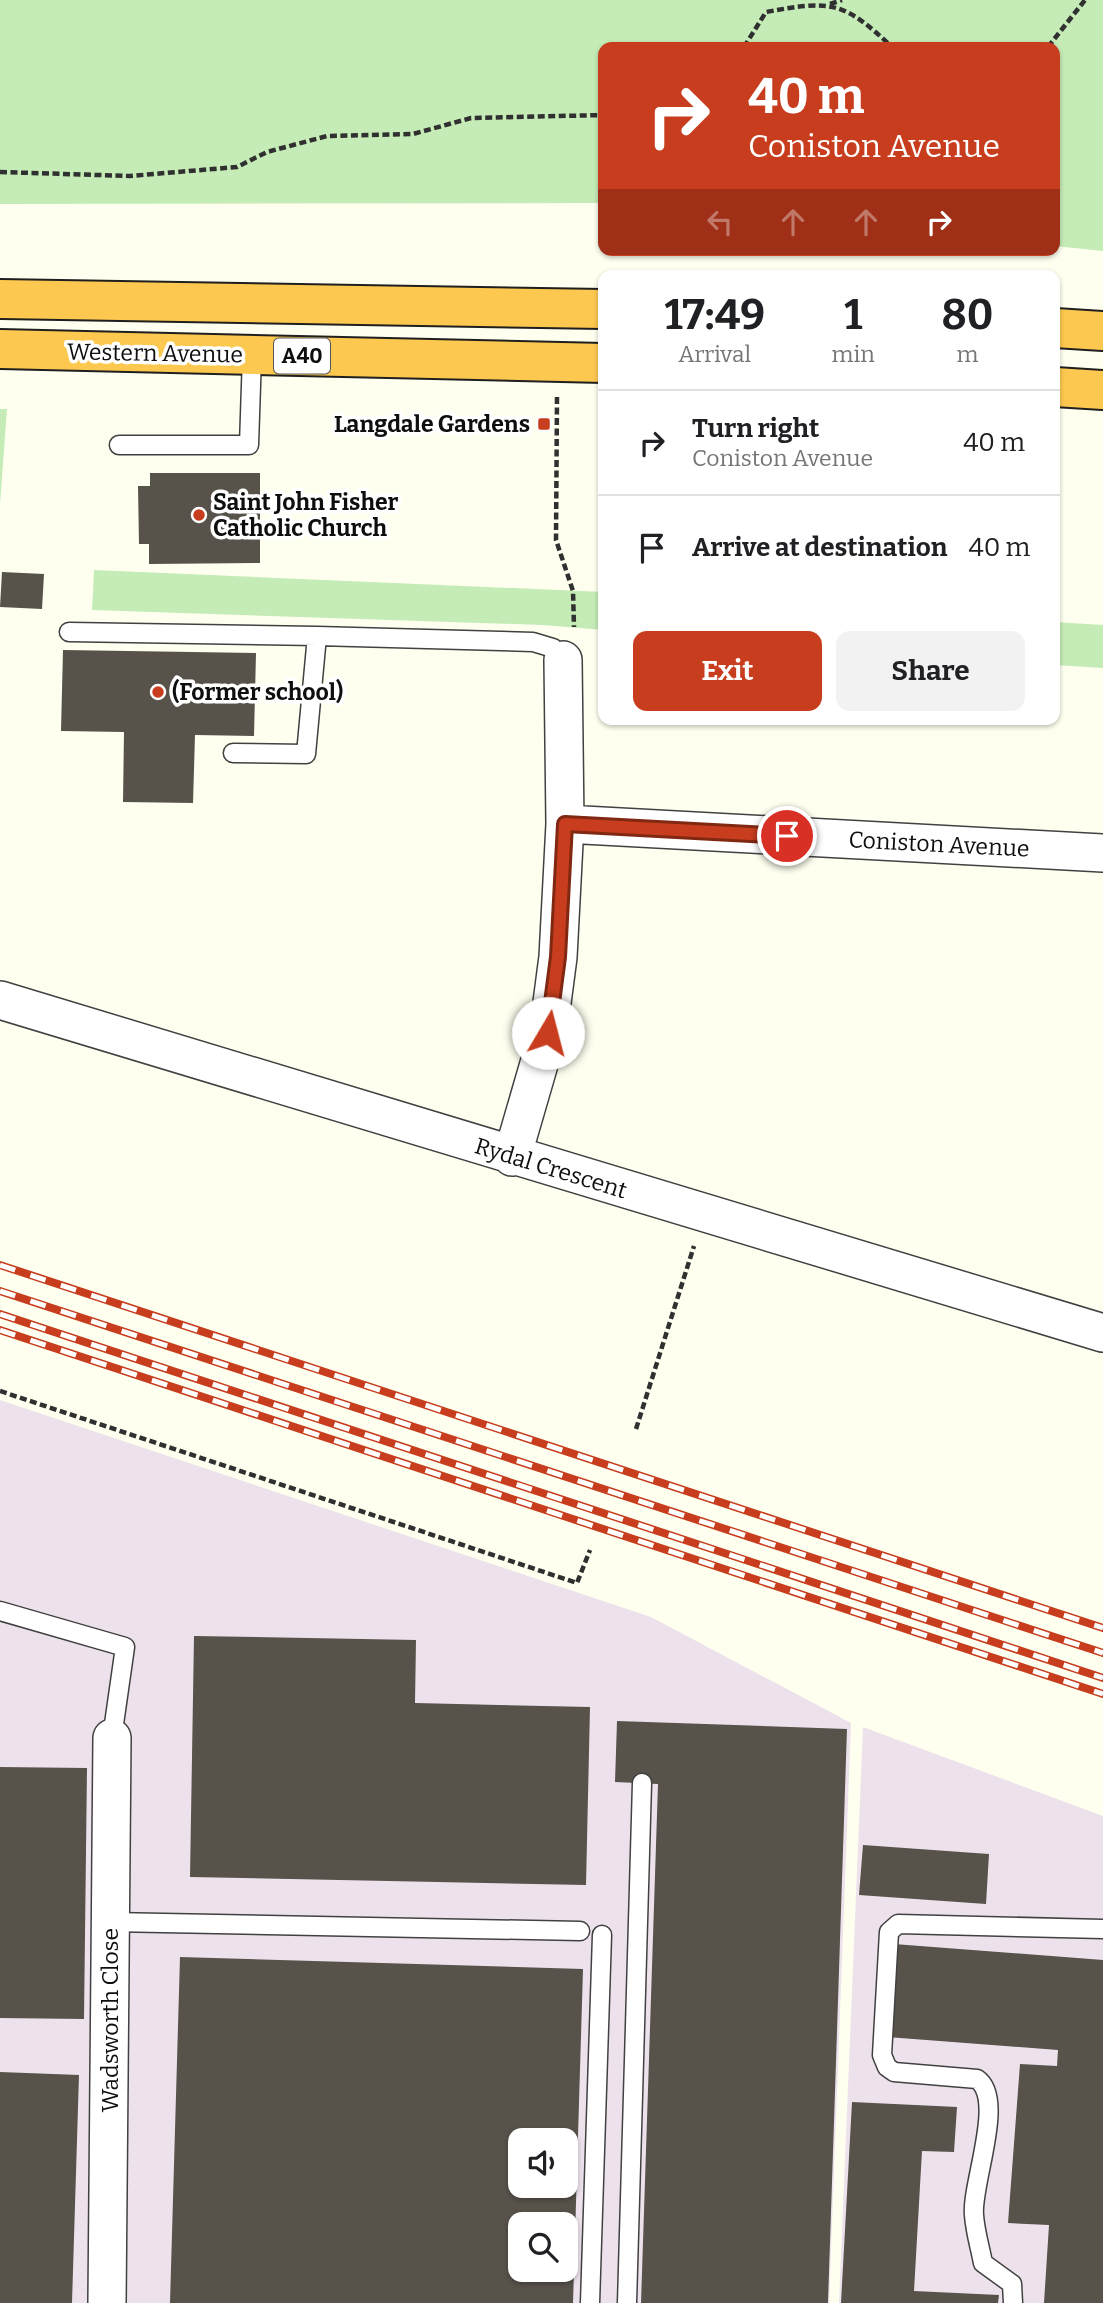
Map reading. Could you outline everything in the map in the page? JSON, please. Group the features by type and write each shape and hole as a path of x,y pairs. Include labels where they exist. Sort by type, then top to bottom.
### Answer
{"highway":[{"name":"A40","path":"0,299 598,309"},
{"path":"1060,328 1103,331"},
{"name":"Western Avenue","path":"0,349 598,363"},
{"path":"1060,387 1103,390"}],"street":[{"path":"512,1157 548,1033 558,957 565,824 563,660"},
{"name":"Coniston Avenue","path":"565,824 1103,853"},
{"name":"Rydal Crescent","path":"0,1000 512,1157 1103,1333"},
{"name":"Wadsworth Close","path":"107,2303 112,1738"}],"lane":[{"path":"119,445 249,445 252,355"},
{"path":"69,632 534,642 553,648 563,660"},
{"path":"233,753 306,754 317,636"},
{"path":"0,1611 125,1647 112,1738"},
{"path":"627,2303 642,1783"},
{"path":"110,1922 580,1931"},
{"path":"1013,2303 1012,2284 983,2263 973,2213 986,2128 988,2092 985,2085 976,2079 894,2072 887,2067 882,2055 889,1932 898,1924 1103,1929"},
{"path":"590,2303 602,1935"}],"path":[{"path":"747,42 766,12 842,0"},
{"path":"1052,42 1085,0"},
{"path":"830,4 855,13 887,42"},
{"path":"0,172 130,176 237,167 267,152 327,136 413,134 471,118 598,115"},
{"path":"558,362 556,540 573,591 574,639 563,660"},
{"path":"636,1429 704,1214"},
{"path":"0,1391 577,1583 590,1550"}],"shaded area":[{"path":"0,1400 651,1617 851,1723 829,2303 0,2303"},
{"path":"863,1727 1103,1816 1103,2303 839,2303"}],"green space":[{"path":"0,0 1103,0 1103,251 1060,247 1060,42 598,42 598,203 0,204"},
{"path":"0,409 7,409 0,504"},
{"path":"94,570 598,592 598,630 542,625 92,610"},
{"path":"1060,622 1103,625 1103,668 1060,665"}],"building":[{"name":"Saint John Fisher Catholic Church","path":"150,473 260,473 260,563 149,564 149,544 139,544 138,486 150,486"},
{"path":"2,572 44,574 42,609 0,607"},
{"name":"(Former school)","path":"63,650 256,653 254,736 195,735 193,803 123,802 124,732 61,731"},
{"path":"194,1636 416,1640 415,1703 590,1707 586,1885 190,1877"},
{"path":"617,1721 847,1729 828,2303 641,2303 658,1784 615,1782"},
{"path":"0,1767 87,1768 84,2019 0,2018"},
{"path":"863,1845 989,1854 986,1904 859,1895"},
{"path":"894,1944 1103,1960 1103,2303 1044,2303 1049,2225 1008,2223 1020,2064 1057,2066 1058,2050 887,2037"},
{"path":"180,1957 583,1969 578,2136 578,2128 508,2128 508,2198 576,2198 576,2212 508,2212 508,2282 574,2282 573,2303 170,2303"},
{"path":"0,2072 79,2075 72,2303 0,2303"},
{"path":"852,2102 957,2107 954,2152 922,2151 914,2291 999,2295 998,2303 841,2303"}],"railway":[{"path":"0,1265 1103,1628"},
{"path":"0,1291 1103,1653"},
{"path":"0,1314 1103,1678"},
{"path":"0,1330 1103,1694"}],"place":[{"name":"Langdale Gardens","path":"544,424"},
{"name":"Saint John Fisher Catholic Church","path":"199,515"},
{"name":"(Former school)","path":"158,692"}],"route":[{"path":"548,1033 558,957 565,824 787,836"}]}
